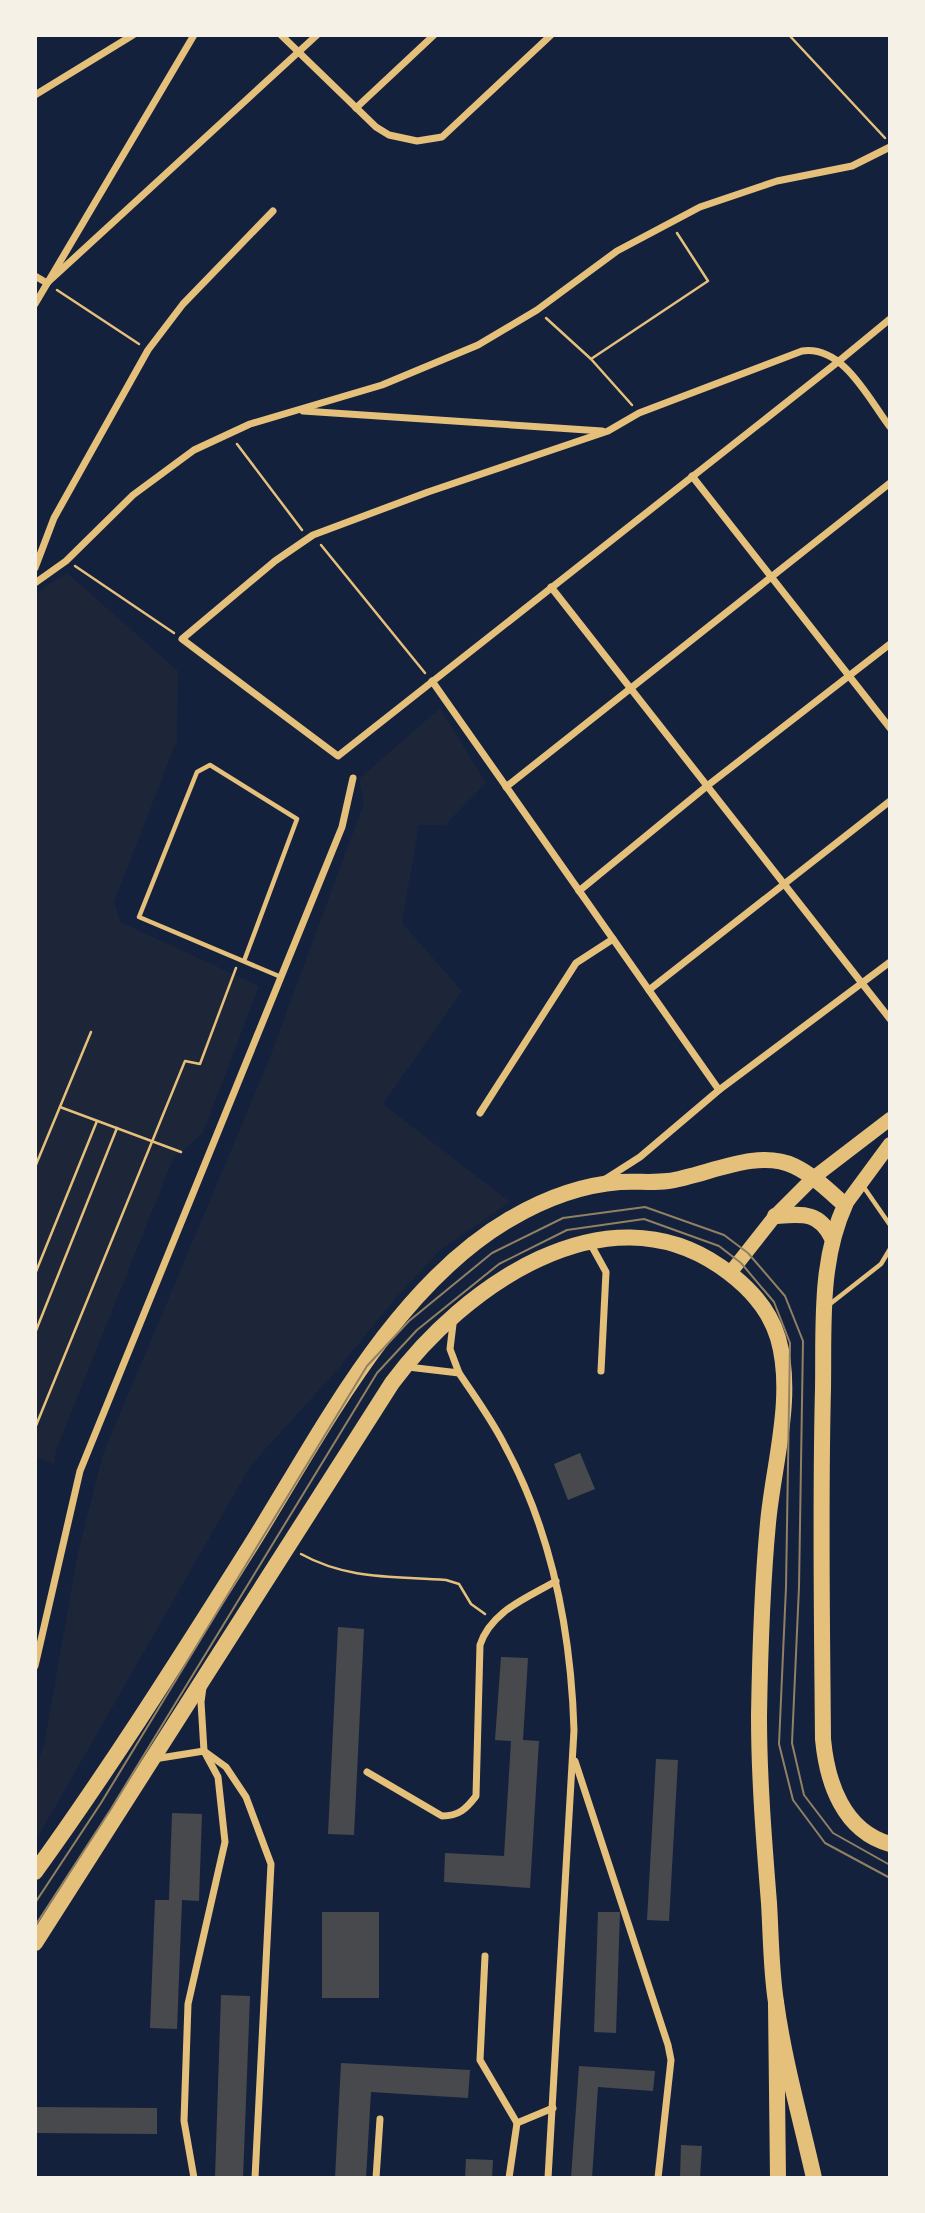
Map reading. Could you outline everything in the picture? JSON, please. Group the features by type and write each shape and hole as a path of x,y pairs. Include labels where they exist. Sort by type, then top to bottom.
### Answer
{"main road":[{"path":"730,1273 775,1216 813,1178 890,1119"},
{"path":"890,1144 845,1205 832,1238 824,1309 821,1458 826,1766 832,1786 852,1821 867,1835 890,1844"},
{"path":"35,1872 205,1618 385,1334 426,1285 509,1219 562,1193 598,1184 666,1181 763,1160 793,1165 845,1205"},
{"path":"775,1216 812,1216 825,1224 832,1238"},
{"path":"35,1943 404,1367 458,1314 526,1266 566,1246 589,1240 639,1238 675,1244 700,1252 730,1273 755,1296 767,1313 778,1340 782,1369 779,1452 768,1522 759,1717 776,2003 778,2178"},
{"path":"776,2003 814,2178"}],"street":[{"path":"35,95 133,35"},
{"path":"35,304 194,35"},
{"path":"281,35 356,108 389,135 417,141 443,137 551,35"},
{"path":"47,284 317,35"},
{"path":"356,108 434,35"},
{"path":"35,583 66,561 133,495 162,471 229,433 425,369 478,345 537,310 617,251 670,221 762,186 852,166 890,145"},
{"path":"35,568 54,518 148,350 183,304 273,211"},
{"path":"35,276 47,284"},
{"path":"890,319 839,361 338,757 182,639 275,561 311,537 428,492 608,431 639,413 802,351 826,352 839,361 890,427"},
{"path":"296,410 608,431"},
{"path":"692,476 890,728"},
{"path":"506,787 632,690 890,483"},
{"path":"551,587 890,1019"},
{"path":"579,891 707,786 890,644"},
{"path":"432,681 719,1090"},
{"path":"35,1666 80,1471 342,827 353,778"},
{"path":"649,990 890,801"},
{"path":"480,1113 576,963 612,939"},
{"path":"598,1184 640,1157 719,1090 890,962"},
{"path":"589,1240 606,1272 601,1371"},
{"path":"458,1314 451,1329 450,1349 459,1373 506,1446 541,1533 556,1581 568,1637 573,1681 573,1755 548,2178"},
{"path":"404,1367 459,1373"},
{"path":"367,1772 442,1816 456,1816 468,1807 476,1796 480,1645 493,1620 556,1581"},
{"path":"35,1646 44,1625"},
{"path":"194,2178 184,2121 188,2004 225,1842 218,1777 204,1751 201,1702 205,1676"},
{"path":"153,1759 204,1751 226,1767 246,1797 271,1864 255,2178"},
{"path":"573,1755 670,2053 658,2178"},
{"path":"485,1956 480,2060 517,2123 509,2178"},
{"path":"517,2123 553,2108"},
{"path":"376,2178 380,2119"}],"lane":[{"path":"242,960 297,819 210,765 197,772 139,917 281,977"},
{"path":"862,1185 890,1225"},
{"path":"824,1309 881,1264 890,1249"}],"path":[{"path":"789,35 890,145"},
{"path":"591,359 708,281 670,221"},
{"path":"47,284 148,350"},
{"path":"537,310 591,359 639,413"},
{"path":"229,433 311,537 432,681"},
{"path":"66,561 182,639"},
{"path":"35,1428 185,1061 200,1064 242,960"},
{"path":"35,1167 91,1032"},
{"path":"58,1107 181,1152"},
{"path":"35,1274 97,1121"},
{"path":"35,1333 117,1128"},
{"path":"287,1546 327,1569 345,1573 446,1580 459,1584 471,1604 493,1620"}],"shaded area":[{"path":"67,573 178,671 177,740 114,902 120,922 259,986 203,1133 173,1159 56,1451 54,1464 35,1456 35,597 37,592"},
{"path":"440,708 486,783 445,825 419,825 402,923 462,991 383,1104 510,1202 440,1250 251,1465 35,1842 35,1769 44,1746 77,1557 103,1454 267,1065 364,803 359,779"}],"building":[{"path":"580,1453 595,1489 568,1500 554,1464"},
{"path":"338,1627 364,1629 354,1835 328,1834"},
{"path":"501,1657 528,1658 523,1740 539,1741 530,1888 444,1882 445,1853 504,1856 511,1741 495,1740"},
{"path":"656,1759 678,1760 669,1921 647,1920"},
{"path":"172,1813 202,1814 199,1901 182,1900 177,2029 150,2028 155,1900 169,1900"},
{"path":"322,1912 379,1912 379,1998 322,1998"},
{"path":"598,1912 620,1912 616,2033 594,2032"},
{"path":"221,1995 250,1996 243,2178 215,2178"},
{"path":"341,2063 470,2070 468,2098 371,2092 366,2178 335,2178"},
{"path":"579,2066 655,2071 653,2091 598,2087 592,2178 571,2178"},
{"path":"35,2107 157,2108 157,2134 35,2133"},
{"path":"681,2145 702,2146 700,2178 680,2178"},
{"path":"466,2159 493,2160 492,2178 465,2178"}],"tram line":[{"path":"35,1903 101,1803 367,1366 409,1321 492,1253 563,1218 645,1207 724,1235 748,1253 785,1296 803,1341 799,1587 792,1743 804,1795 833,1833 890,1865"},
{"path":"35,1926 111,1809 377,1373 417,1330 499,1264 567,1230 644,1219 719,1246 741,1263 774,1302 790,1343 786,1587 779,1744 793,1800 825,1843 890,1878"}]}
